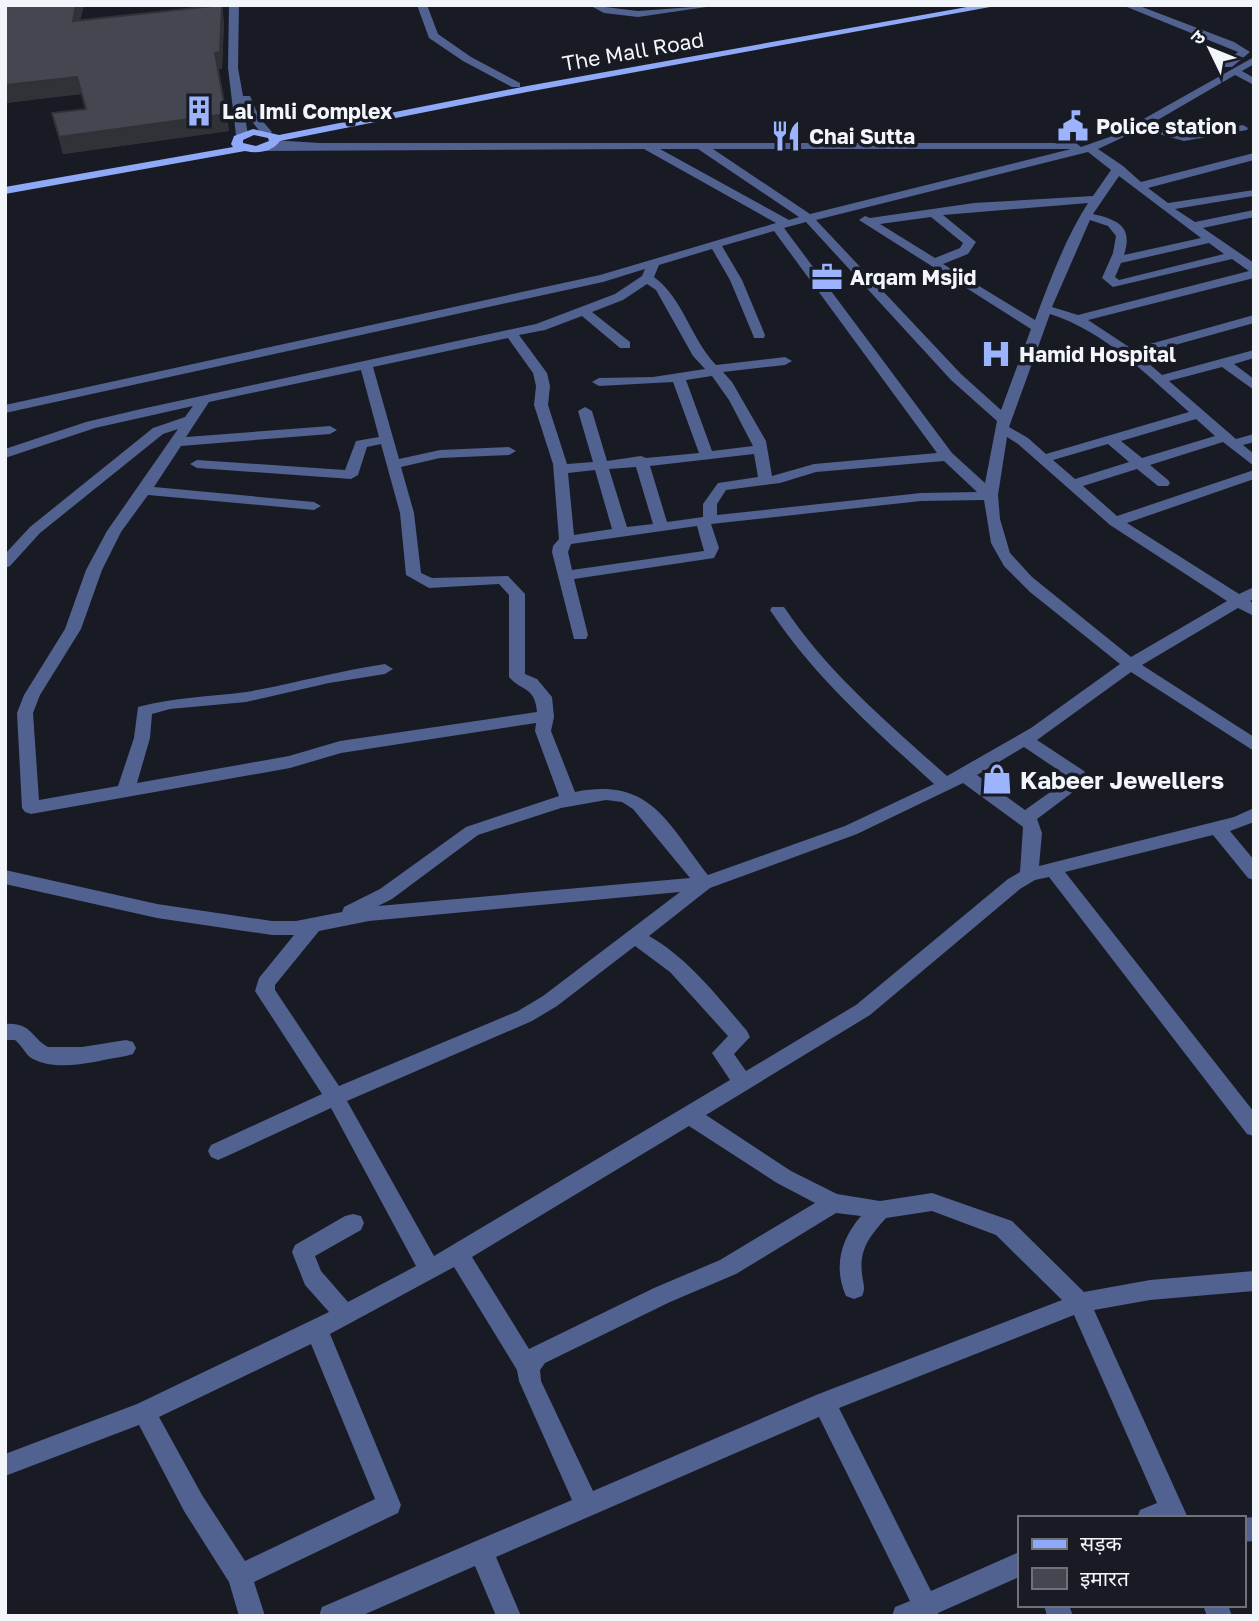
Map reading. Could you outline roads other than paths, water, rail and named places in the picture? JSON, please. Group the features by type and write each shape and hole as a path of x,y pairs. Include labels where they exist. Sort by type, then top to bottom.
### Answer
{"main road":[{"name":"The Mall Road","path":"915,17 961,5"},
{"name":"The Mall Road","path":"272,137 511,88 996,5"},
{"path":"5,184 272,137"},
{"path":"5,191 241,142 262,149 272,137"}],"street":[{"path":"234,5 233,68 239,90 237,101 243,127 241,142"},
{"path":"422,5 433,36 511,88"},
{"path":"594,5 616,13 634,15 715,5"},
{"path":"1127,5 1252,52"},
{"path":"1148,5 1213,28 1252,52"},
{"path":"5,409 590,281 808,218 1090,148 1119,136 1236,72 1252,52"},
{"path":"1109,139 1109,133 1164,99 1252,52"},
{"path":"1236,72 1254,82"},
{"path":"239,90 247,99 254,118 272,137 320,146"},
{"path":"1138,125 1184,138 1243,128"},
{"path":"642,144 782,225 947,456 990,496"},
{"path":"262,149 320,146 642,144 1059,145 1090,148 1166,207 1254,269"},
{"path":"698,144 808,218 1003,424 1115,522 1249,602"},
{"path":"1140,186 1254,156"},
{"path":"1119,168 1084,215 1045,309 1003,424 990,496 998,544 1011,564 1039,591 1131,664 1254,746"},
{"path":"953,183 970,199 976,200 1098,193"},
{"path":"868,222 1098,193"},
{"path":"1166,207 1253,193"},
{"path":"847,208 1038,328"},
{"path":"932,212 970,243 964,251 934,263"},
{"path":"1195,226 1254,213"},
{"path":"1084,215 1119,227 1123,242 1108,278 1117,284 1235,255"},
{"path":"1115,261 1213,239"},
{"path":"715,244 736,279 758,335"},
{"path":"5,454 90,425 512,334 584,312 619,296 647,278 654,263"},
{"path":"1078,319 1254,274"},
{"path":"647,278 661,288 687,336 736,400 761,449 766,481"},
{"path":"1045,309 1078,319 1130,354 1254,462"},
{"path":"584,312 625,345"},
{"path":"1130,354 1254,319"},
{"path":"512,334 540,373 543,386 541,405 560,469 567,540"},
{"path":"1159,380 1254,354"},
{"path":"599,382 678,378 714,370 785,361"},
{"path":"1224,362 1254,386"},
{"path":"338,918 386,894 472,831 569,799 543,731 546,717 544,697 531,683 517,677 517,594 503,579 429,583 414,575 407,513 366,365"},
{"path":"678,378 707,456"},
{"path":"202,401 145,490 114,531 94,570 73,629 39,681 25,713 31,808 290,762 340,747 517,719 546,717"},
{"path":"585,411 621,533"},
{"path":"1042,459 1198,414"},
{"path":"5,563 35,530 158,431 191,420"},
{"path":"177,442 330,430"},
{"path":"1071,485 1139,464 1229,441 1254,438"},
{"path":"197,464 321,475 351,475 361,443 388,439"},
{"path":"1110,439 1163,483"},
{"path":"560,469 761,449"},
{"path":"394,464 440,454 509,451"},
{"path":"566,576 709,555 712,548 706,521 710,504 719,488 787,477 806,469 947,456"},
{"path":"641,460 661,527"},
{"path":"1115,522 1254,474"},
{"path":"145,490 314,506"},
{"path":"580,635 560,545 567,540 706,521 921,497 990,496"},
{"path":"5,877 157,911 272,928 338,918 704,883 851,830 946,785 1024,739 1131,664 1249,602"},
{"path":"778,610 788,626 839,686 946,785"},
{"path":"126,790 142,738 144,711 170,704 246,697 329,678 384,669"},
{"path":"1024,739 1078,775 1080,780 1026,818"},
{"path":"965,775 1026,818 1032,833 1029,875"},
{"path":"561,802 597,794 632,799 655,822 704,883"},
{"path":"5,1465 145,1412 317,1330 458,1254 863,1010 1014,884 1029,875 1217,827 1254,814"},
{"path":"1217,827 1254,873"},
{"path":"1052,867 1254,1128"},
{"path":"218,1151 335,1097 525,1016 551,1001 704,883"},
{"path":"314,923 266,983 265,991 335,1097 430,1270"},
{"path":"634,936 649,943 717,1009 740,1037 722,1053 743,1082"},
{"path":"5,1032 22,1032 38,1053 46,1056 126,1048"},
{"path":"688,1115 784,1177 835,1203 880,1210 932,1202 1004,1228 1080,1303 1166,1515"},
{"path":"528,1367 537,1356 662,1295 729,1267 835,1203"},
{"path":"854,1289 848,1260 854,1240 880,1210"},
{"path":"346,1315 309,1273 303,1252 353,1223"},
{"path":"458,1254 528,1367 530,1381 541,1409 587,1506"},
{"path":"331,1616 824,1403 1080,1303 1150,1290 1254,1282"},
{"path":"240,1576 389,1505 317,1330"},
{"path":"824,1403 919,1612 1018,1564"},
{"path":"145,1412 193,1503 240,1576 252,1616"},
{"path":"481,1552 509,1616"}],"place":[{"name":"Lal Imli Complex","path":"199,111"},
{"name":"Police station","path":"1073,126"},
{"name":"Chai Sutta","path":"786,136"},
{"name":"Arqam Msjid","path":"827,277"},
{"name":"Hamid Hospital","path":"996,354"},
{"name":"Kabeer Jewellers","path":"997,779"}]}
